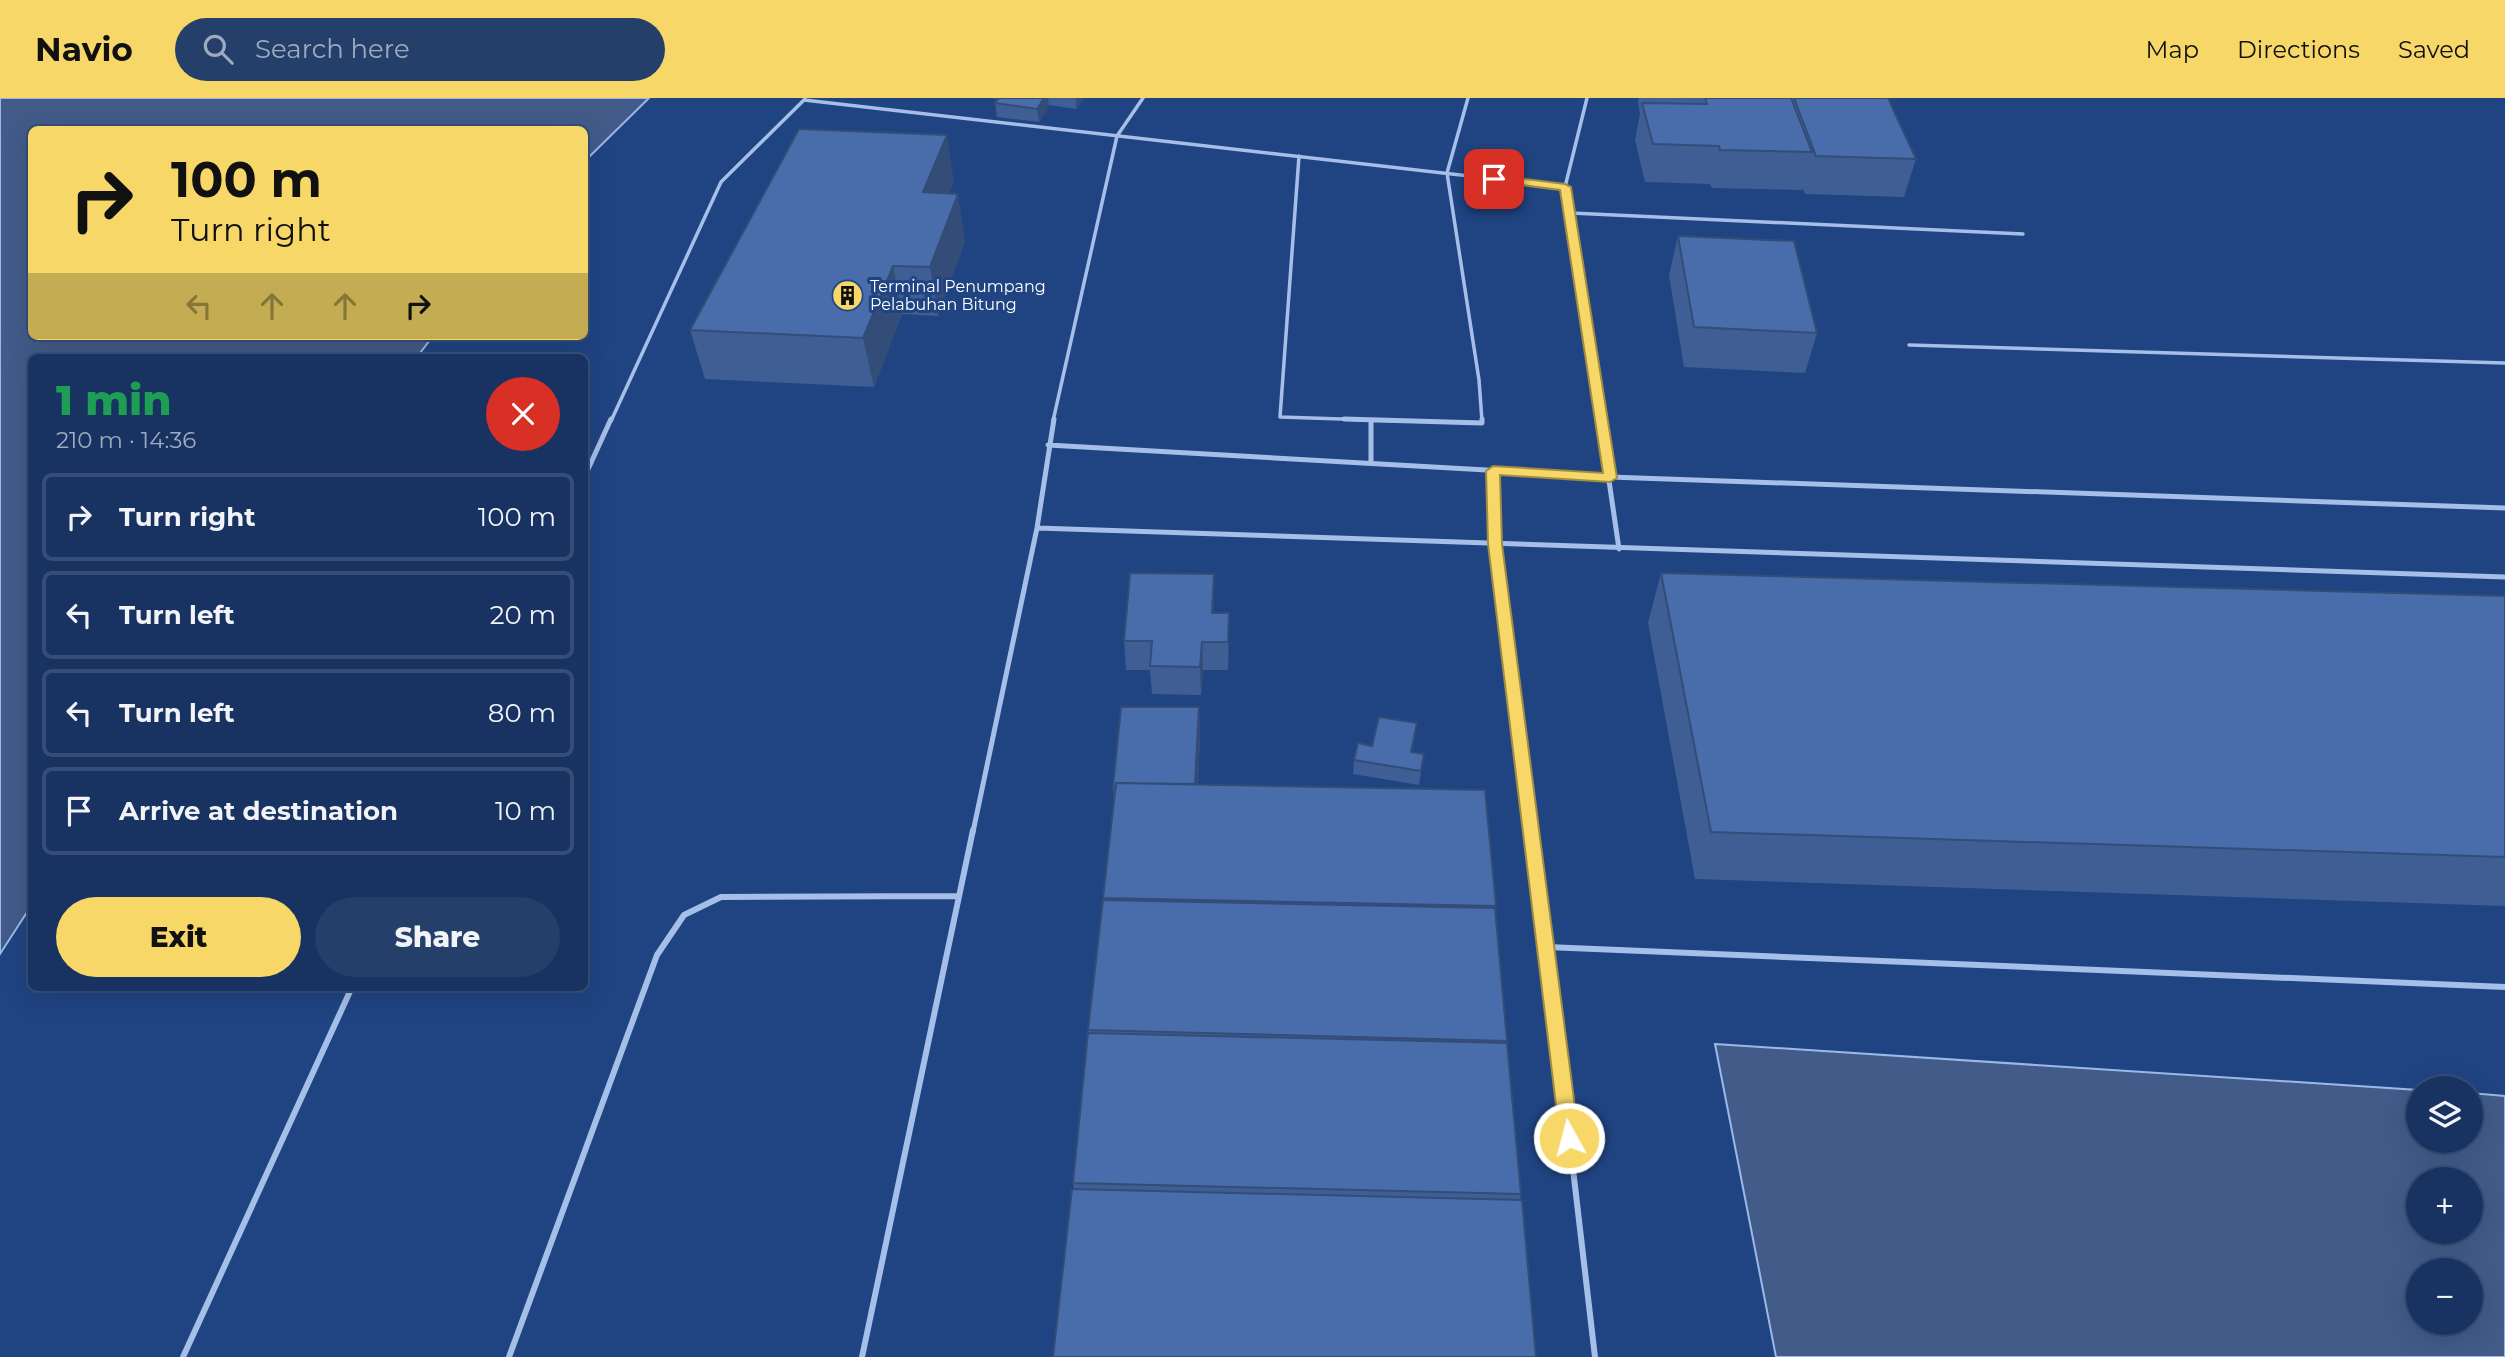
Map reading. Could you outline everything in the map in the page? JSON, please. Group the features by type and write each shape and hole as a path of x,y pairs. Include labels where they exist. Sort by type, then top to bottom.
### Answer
{"lane":[{"path":"862,1357 1037,527 1048,445 1117,136 1143,98"},
{"path":"1299,156 1280,417 1482,423 1479,380 1447,173 1468,98"},
{"path":"1587,98 1565,187 1619,549"},
{"path":"588,469 720,182 805,99 1565,187"},
{"path":"1571,213 2022,234"},
{"path":"1909,345 2505,363"},
{"path":"1371,420 1371,463"},
{"path":"1048,445 1610,478 2505,508"},
{"path":"1493,471 1495,544 1547,947 1595,1357"},
{"path":"1037,527 1619,549 2505,577"},
{"path":"509,1357 657,955 684,915 722,897 959,896"},
{"path":"1547,947 2505,987"},
{"path":"183,1357 350,991"}],"water":[{"path":"0,98 649,98 588,158 588,126 28,126 28,340 430,340 419,354 28,354 28,911 0,954"},
{"path":"1715,1044 2406,1089 2406,1153 2483,1153 2483,1094 2505,1096 2505,1357 1776,1357"}],"building":[{"path":"999,98 1044,98 1037,109 995,103"},
{"path":"1705,98 1791,98 1812,152 1720,150 1719,146 1653,144 1642,103 1707,104"},
{"path":"1794,98 1888,98 1916,159 1816,156"},
{"name":"Terminal Penumpang Pelabuhan Bitung","path":"799,129 947,135 923,192 958,194 930,267 893,266 863,338 690,330"},
{"path":"1678,236 1794,241 1817,333 1694,327"},
{"path":"1130,573 1214,574 1212,613 1229,613 1228,642 1202,642 1200,667 1150,666 1152,641 1124,641"},
{"path":"1661,573 2505,596 2505,857 1711,832"},
{"path":"1121,707 1199,707 1195,784 1116,783 1116,787 1113,787"},
{"path":"1379,717 1417,723 1411,752 1424,754 1421,771 1354,760 1358,743 1372,746"},
{"path":"1116,783 1485,790 1496,906 1103,898"},
{"path":"1103,900 1495,908 1507,1041 1088,1030"},
{"path":"1088,1033 1507,1043 1521,1194 1073,1183"},
{"path":"1072,1189 1522,1200 1536,1357 1053,1357"}],"place":[{"name":"Terminal Penumpang Pelabuhan Bitung","path":"847,295"}],"route":[{"path":"1494,179 1565,187 1610,478 1493,471 1495,544 1569,1138"}]}
